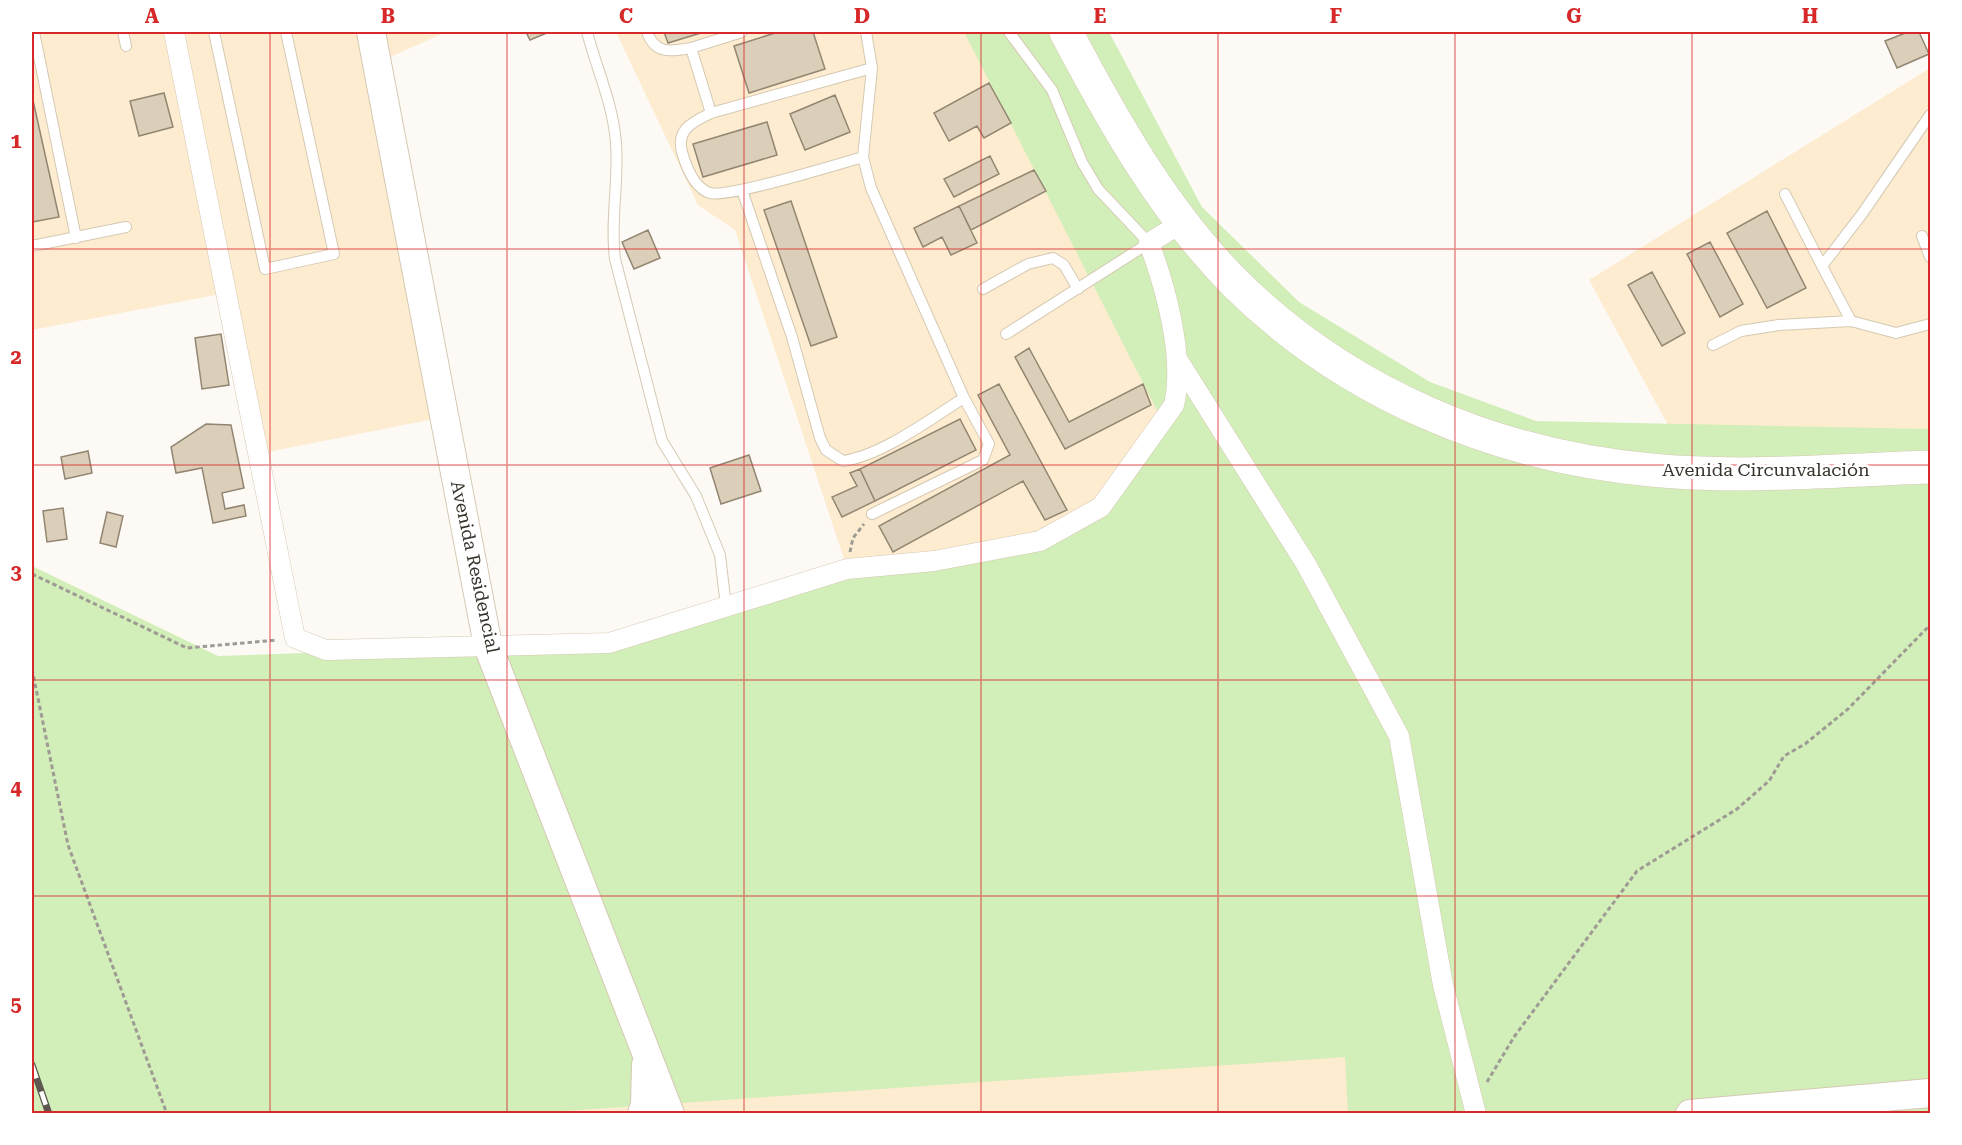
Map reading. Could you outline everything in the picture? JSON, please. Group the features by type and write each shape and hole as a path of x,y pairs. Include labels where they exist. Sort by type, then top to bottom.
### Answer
{"highway":[{"name":"Avenida Circunvalación","path":"1066,32 1145,170 1183,222 1236,284 1312,346 1377,388 1472,433 1532,451 1579,461 1652,470 1719,474 1930,467"}],"main road":[{"name":"Avenida Residencial","path":"371,32 488,646 670,1113"},
{"path":"642,1113 645,1105 646,1054"},
{"path":"1690,1113 1930,1093"}],"street":[{"path":"174,32 295,638 326,650 609,643 847,569 934,561 1040,541 1101,507 1174,405 1179,384 1177,358 1159,270 1149,243 1183,222"},
{"path":"1177,358 1306,564 1399,736 1443,985 1476,1113"},
{"path":"1174,405 1193,405 1215,419"}],"lane":[{"path":"34,32 75,238"},
{"path":"123,32 126,46"},
{"path":"213,32 265,269 334,254 286,32"},
{"path":"587,32 612,112 618,185 611,230 615,259 662,441 696,496 720,555 726,607"},
{"path":"647,32 655,47 662,51 691,48 742,32"},
{"path":"866,32 872,68 863,157 870,188 964,398 990,444 983,460 872,514"},
{"path":"1006,334 1149,243 1098,189 1082,162 1052,90 1009,32"},
{"path":"691,48 711,113"},
{"path":"863,157 742,190 711,193 702,188 684,158 680,143 683,131 689,124 711,113 872,68"},
{"path":"1822,266 1862,214 1930,114"},
{"path":"742,190 792,337 816,426 826,450 843,461 856,459 905,434 964,398"},
{"path":"1785,194 1851,321"},
{"path":"32,246 126,227"},
{"path":"1922,236 1930,257"},
{"path":"983,289 1028,264 1053,258 1064,265 1078,289"},
{"path":"1713,345 1741,332 1770,326 1851,321 1896,333 1930,324"}],"path":[{"path":"847,569 853,538 872,514"},
{"path":"32,574 187,648 295,638"},
{"path":"1487,1083 1520,1029 1641,867 1737,809 1769,781 1784,756 1806,744 1848,709 1930,626"},
{"path":"32,669 68,845 167,1113"}],"shaded area":[{"path":"32,32 446,32 377,63 444,417 258,454 226,293 32,330"},
{"path":"616,32 1009,32 1476,1113 32,1113 32,566 218,656 288,656 326,650 609,643 847,568 735,230 698,205"},
{"path":"1930,68 1930,429 1668,425 1589,280"}],"green space":[{"path":"964,32 1109,32 1202,207 1299,302 1430,382 1536,421 1930,429 1930,1113 1348,1113 1345,1057 521,1114 32,1113 32,566 218,656 609,643 847,569 1040,541 1101,507 1162,420"}],"building":[{"path":"526,32 549,32 530,40"},
{"path":"664,32 704,32 668,43"},
{"path":"778,32 813,32 825,69 749,93 734,46"},
{"path":"1908,32 1919,32 1929,54 1897,68 1885,41"},
{"path":"989,83 1011,123 984,138 977,126 949,141 934,113"},
{"path":"164,93 173,127 139,136 130,101"},
{"path":"835,95 850,132 805,150 790,114"},
{"path":"32,96 59,217 32,222"},
{"path":"767,122 777,155 703,177 693,144"},
{"path":"990,156 999,174 954,197 944,179"},
{"path":"1034,170 1046,191 971,230 959,206"},
{"path":"791,201 837,337 811,346 764,210"},
{"path":"959,206 977,243 951,255 942,237 923,247 914,228"},
{"path":"1767,211 1806,288 1767,308 1727,233"},
{"path":"648,230 660,258 634,269 622,242"},
{"path":"1710,242 1743,304 1720,317 1687,254"},
{"path":"1652,272 1685,333 1662,346 1628,285"},
{"path":"221,334 229,385 202,389 195,338"},
{"path":"1029,348 1069,422 1143,384 1151,405 1065,449 1015,357"},
{"path":"999,384 1067,510 1045,520 1023,481 893,552 879,526 1010,455 978,395"},
{"path":"960,419 976,450 875,501 860,469"},
{"path":"206,424 231,425 244,488 222,493 225,509 244,505 246,516 213,523 202,468 176,473 171,447"},
{"path":"88,451 92,473 65,479 61,457"},
{"path":"749,455 761,491 721,504 710,468"},
{"path":"860,469 875,501 842,517 832,497 857,486 850,473"},
{"path":"63,508 67,539 47,542 43,511"},
{"path":"107,512 123,516 116,547 100,543"}],"railway":[{"path":"32,1065 49,1114"}]}
